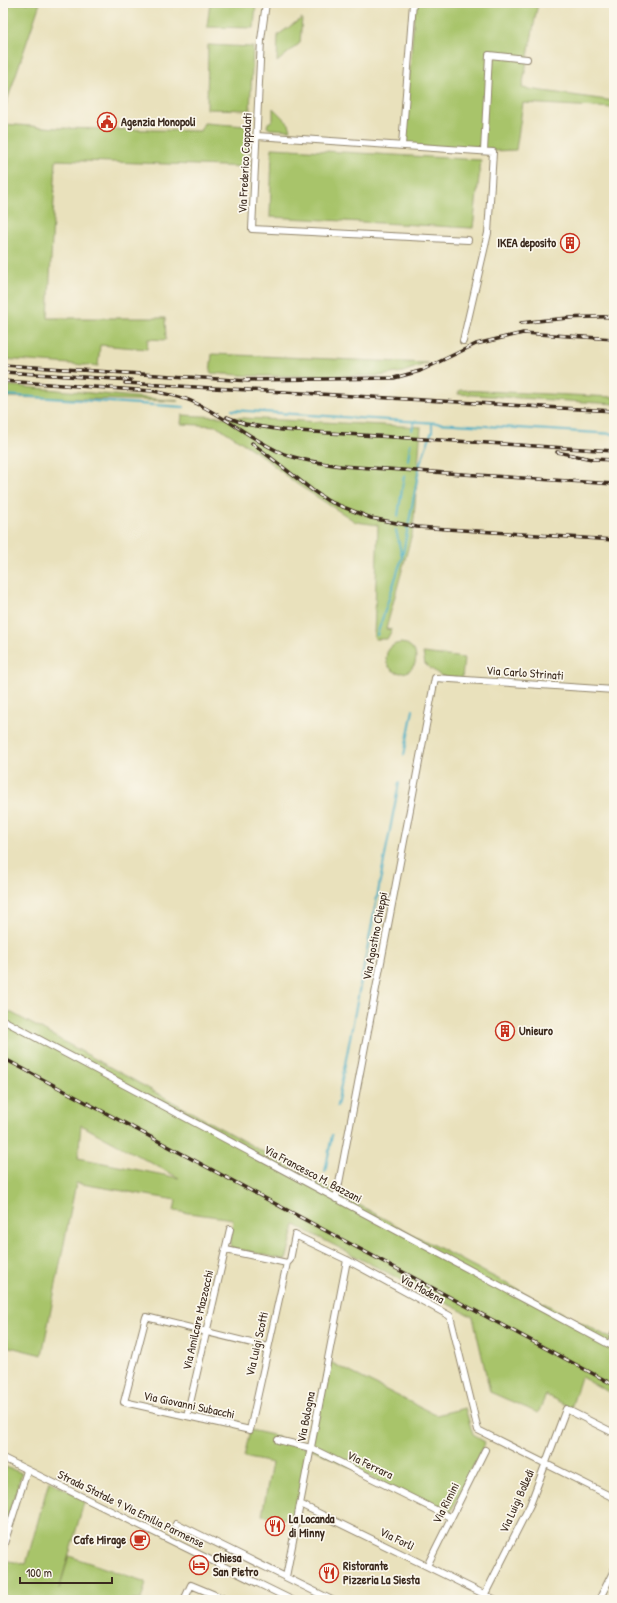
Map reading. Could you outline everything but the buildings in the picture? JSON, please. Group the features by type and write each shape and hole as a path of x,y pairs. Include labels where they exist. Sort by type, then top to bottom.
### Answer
{"street":[{"name":"Via Frederico Coppalati","path":"266,3 261,40 252,229 468,240"},
{"path":"402,145 413,3"},
{"path":"484,151 489,55 527,59"},
{"path":"257,136 493,152 488,233 463,341"},
{"name":"Via Carlo Strinati","path":"435,678 614,690"},
{"name":"Via Agostino Chieppi","path":"336,1199 435,678"},
{"name":"Via Francesco M. Bazzani","path":"3,1020 612,1346"},
{"name":"Via Amilcare Mazzocchi","path":"187,1416 230,1229"},
{"name":"Via Modena","path":"287,1263 290,1260 295,1235 347,1260 450,1316 478,1430 614,1498"},
{"path":"226,1250 287,1263"},
{"name":"Via Bologna","path":"286,1577 347,1260"},
{"name":"Via Luigi Scotti","path":"250,1430 287,1263"},
{"name":"Via Giovanni Subacchi","path":"207,1332 146,1317 124,1402 250,1430"},
{"path":"207,1332 268,1347"},
{"path":"612,1346 614,1333"},
{"name":"Via Luigi Bolledi","path":"484,1597 530,1505 566,1409 614,1433"},
{"name":"Via Ferrara","path":"278,1440 311,1448 450,1517"},
{"name":"Via Rimini","path":"427,1566 450,1517 485,1450"},
{"name":"Strada Statale 9 Via Emilia Parmense","path":"3,1458 292,1600"},
{"path":"3,1547 27,1471"},
{"name":"Via Forlì","path":"300,1504 427,1566 484,1597 496,1600"},
{"path":"176,1522 332,1600"},
{"path":"599,1600 614,1570"},
{"path":"184,1600 191,1585 226,1600"}],"green space":[{"path":"6,3 40,3 3,113 3,20"},
{"path":"210,3 256,3 254,28 207,27"},
{"path":"415,3 538,3 522,88 614,101 614,108 523,103 516,150 493,151 404,146"},
{"path":"302,18 300,43 277,62 278,35"},
{"path":"208,45 253,47 250,110 207,109"},
{"path":"273,108 289,124 291,130 270,129 267,127 268,123 273,120"},
{"path":"204,123 246,126 250,167 56,160 48,318 165,318 166,340 148,339 147,349 100,345 98,366 3,359 3,124 58,128 200,131"},
{"path":"272,148 481,160 473,228 270,217"},
{"path":"212,354 428,363 403,372 378,376 253,376 210,373"},
{"path":"3,385 178,401 3,397"},
{"path":"460,390 614,397 614,404 458,394"},
{"path":"182,415 421,427 413,530 386,629 392,630 387,639 375,639 374,636 378,525 356,522 297,484 258,453 217,426 181,424"},
{"path":"401,643 407,644 415,652 415,664 407,672 401,673 395,672 387,664 386,658 387,652 395,644"},
{"path":"423,653 464,658 462,679 441,676 425,664"},
{"path":"3,1008 399,1227 614,1340 614,1395 581,1377 571,1408 546,1395 538,1413 490,1392 473,1317 295,1225 286,1260 230,1247 233,1219 174,1211 176,1200 76,1183 42,1355 6,1346 3,1361","holes":["81,1125 179,1178 78,1158"]},
{"path":"328,1361 436,1415 465,1408 473,1435 485,1442 449,1515 310,1448"},
{"path":"250,1430 278,1436 277,1440 310,1448 296,1520 262,1515 272,1463 244,1457"},
{"path":"3,1466 22,1473 3,1533"},
{"path":"49,1481 85,1499 59,1589 69,1556 146,1582 141,1600 9,1600 3,1591 3,1560 26,1564"}],"waterway":[{"path":"3,395 184,407"},
{"path":"232,410 614,434"},
{"path":"412,430 414,422"},
{"path":"377,635 402,558 420,464 432,431 432,424"},
{"path":"408,460 410,444"},
{"path":"398,516 404,476"},
{"path":"396,530 402,557"},
{"path":"404,755 413,710"},
{"path":"337,1106 399,783"},
{"path":"325,1172 332,1135"}],"railway":[{"path":"521,323 568,318 614,317"},
{"path":"244,380 394,378 420,371 476,344 523,333 614,339"},
{"path":"3,365 249,381"},
{"path":"3,372 131,380"},
{"path":"3,381 153,391 177,396 215,413 260,442 284,454 319,463 341,466 614,484"},
{"path":"125,383 614,411"},
{"path":"227,417 245,424 282,430 614,451"},
{"path":"252,443 328,501 371,518 417,527 614,540"},
{"path":"557,452 592,459 614,460"},
{"path":"3,1058 614,1385"}],"place":[{"name":"Agenzia Monopoli","path":"107,122"},
{"name":"IKEA deposito","path":"570,243"},
{"name":"Unieuro","path":"505,1031"},
{"name":"La Locanda di Minny","path":"275,1526"},
{"name":"Cafe Mirage","path":"140,1540"},
{"name":"Chiesa San Pietro","path":"199,1565"},
{"name":"Ristorante Pizzeria La Siesta","path":"329,1573"}]}
